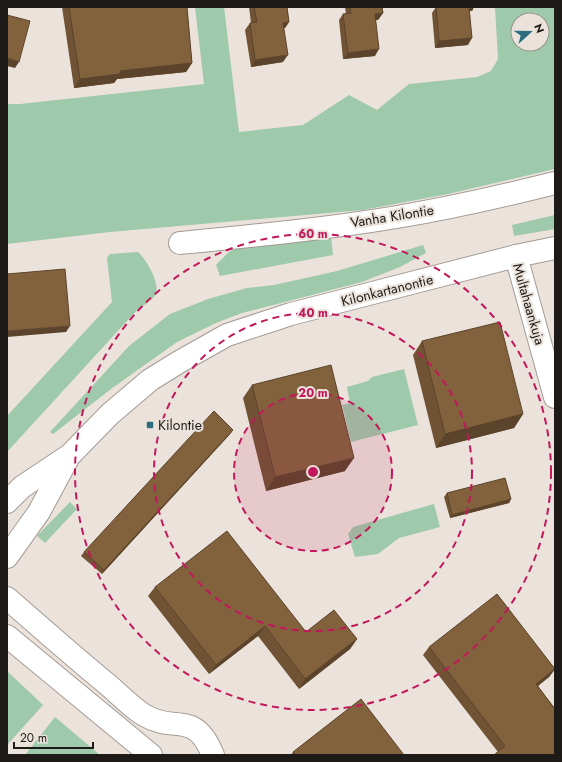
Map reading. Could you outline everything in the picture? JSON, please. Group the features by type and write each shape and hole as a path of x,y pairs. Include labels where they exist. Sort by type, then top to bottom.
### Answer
{"street":[{"name":"Vanha Kilontie","path":"180,244 290,232 397,217 500,197 555,183"},
{"name":"Kilonkartanontie","path":"7,502 22,487 70,455 110,414 150,380 227,335 292,314 516,256 555,248"},
{"name":"Multahaankuja","path":"516,256 555,397"},
{"name":"Kilonkartanontie","path":"7,557 39,512 70,455"},
{"path":"7,598 144,715 162,722 185,724 198,731 208,743 213,755"},
{"path":"7,636 150,755"},
{"path":"70,687 84,665"},
{"path":"128,736 144,715"}],"green space":[{"path":"195,7 224,7 239,132 303,125 349,95 377,110 409,84 477,77 491,71 498,59 495,7 555,7 555,169 448,194 363,210 110,232 7,244 7,104 20,104 204,84"},
{"path":"555,215 555,229 514,236 512,225"},
{"path":"331,237 333,255 220,276 216,265 229,252 239,246"},
{"path":"423,245 426,253 400,267 362,282 242,313 216,323 177,342 111,389 53,434 50,432 129,346 170,314 208,299 247,288 274,285 337,271"},
{"path":"138,252 149,266 155,280 156,292 154,297 137,310 7,452 7,416 112,302 107,258 110,254"},
{"path":"404,369 418,425 351,442 342,405 350,403 347,387 368,381 372,377"},
{"path":"70,502 77,509 45,543 37,536"},
{"path":"434,504 440,527 399,538 378,554 355,557 348,534 353,527"},
{"path":"7,671 43,705 7,745"},
{"path":"55,717 100,755 25,755"}],"building":[{"path":"69,7 187,7 192,63 120,71 120,74 80,79"},
{"path":"254,7 287,7 289,22 283,23 288,55 255,60 250,23 257,22"},
{"path":"350,7 382,7 383,13 375,14 379,49 348,53 343,14 351,13"},
{"path":"436,7 469,7 472,38 439,41"},
{"path":"7,15 30,21 19,62 7,58"},
{"path":"65,269 70,326 7,331 7,274"},
{"path":"500,322 523,414 445,434 422,341"},
{"path":"331,365 354,458 275,477 252,385"},
{"path":"214,411 233,430 104,570 84,552"},
{"path":"505,478 511,499 452,515 447,493"},
{"path":"227,531 306,632 334,610 357,639 305,679 265,626 216,665 155,587"},
{"path":"497,594 555,669 536,684 555,709 555,755 494,755 505,746 429,647"},
{"path":"361,699 404,755 296,755 293,752"}],"place":[{"name":"Kilontie","path":"150,425"}]}
